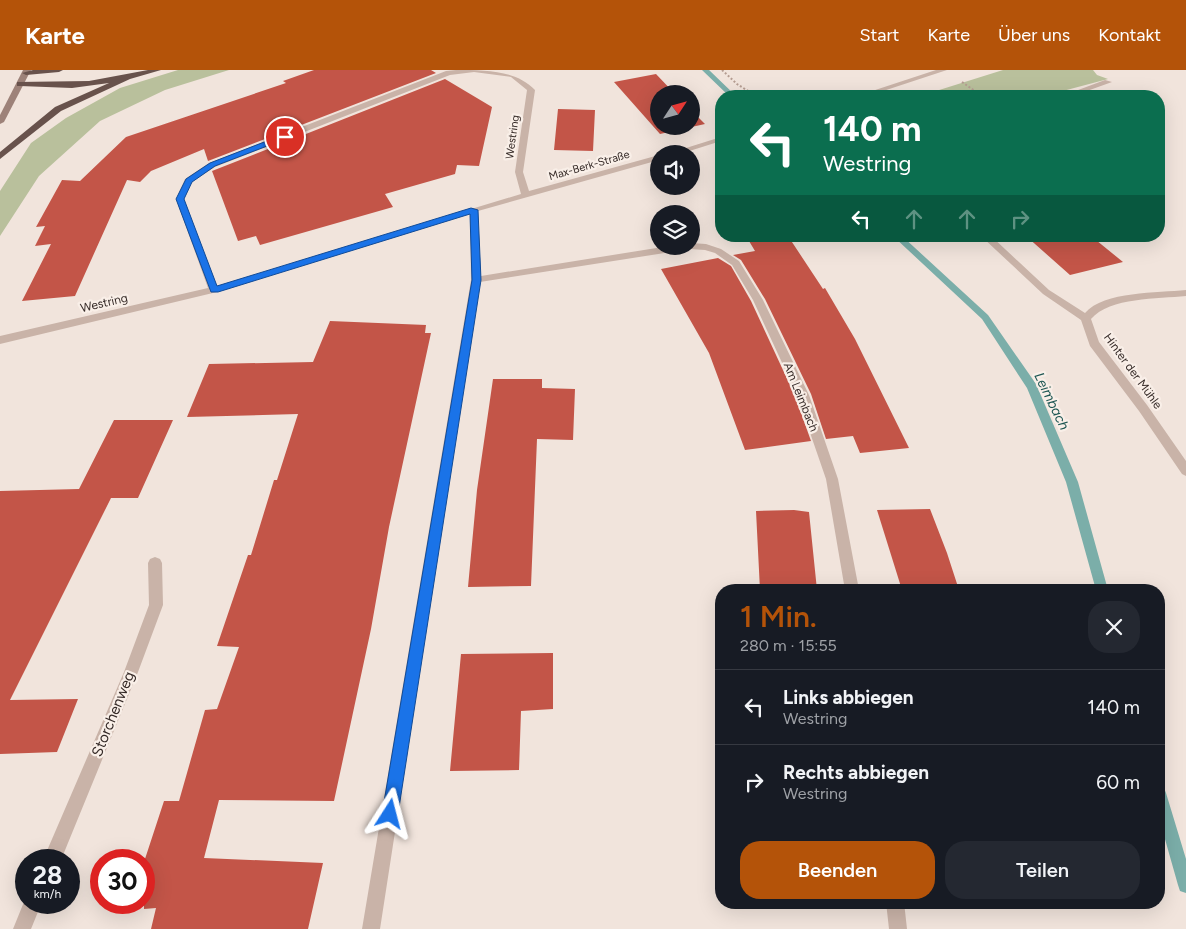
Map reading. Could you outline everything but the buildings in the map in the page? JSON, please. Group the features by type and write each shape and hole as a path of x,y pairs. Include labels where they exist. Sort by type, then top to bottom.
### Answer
{"highway":[{"path":"26,71 58,70"},
{"path":"20,84 63,87 127,78 157,70"},
{"path":"0,156 58,109 127,78"}],"main road":[{"path":"0,122 26,71"}],"street":[{"name":"Westring","path":"0,340 214,290 526,195 519,172 531,90 526,82 516,76 498,71 474,70 449,73 212,165 188,181 180,199 214,290"},
{"path":"880,90 943,70"},
{"path":"1084,90 1108,82"},
{"path":"700,146 715,142"},
{"name":"Max-Berk-Straße","path":"526,195 650,160"},
{"path":"371,929 476,280 474,210"},
{"path":"992,242 1046,292 1086,318 1094,309 1117,300 1186,294"},
{"name":"Am Leimbach","path":"700,247 718,251 736,263 758,300 803,395 832,479 851,584"},
{"name":"Am Leimbach","path":"476,280 650,252"},
{"name":"Hinter der Mühle","path":"1086,318 1094,343 1143,408 1186,471"},
{"name":"Storchenweg","path":"57,849 131,672 156,605 155,563"},
{"path":"896,909 898,929"},
{"path":"22,929 28,914"}],"path":[{"path":"722,70 746,90"}],"green space":[{"path":"178,70 229,70 165,90 100,121 39,176 0,236 0,191 31,143 66,118 120,88"},
{"path":"1003,70 1093,70 1097,75 1108,79 1067,90 939,90"}],"waterway":[{"name":"Leimbach","path":"705,70 727,90"},
{"name":"Leimbach","path":"904,242 985,317 1032,387 1072,482 1100,584"},
{"name":"Leimbach","path":"1165,813 1186,885"}],"route":[{"path":"285,137 212,165 188,181 180,199 214,290 474,210 476,280 390,814"}]}
